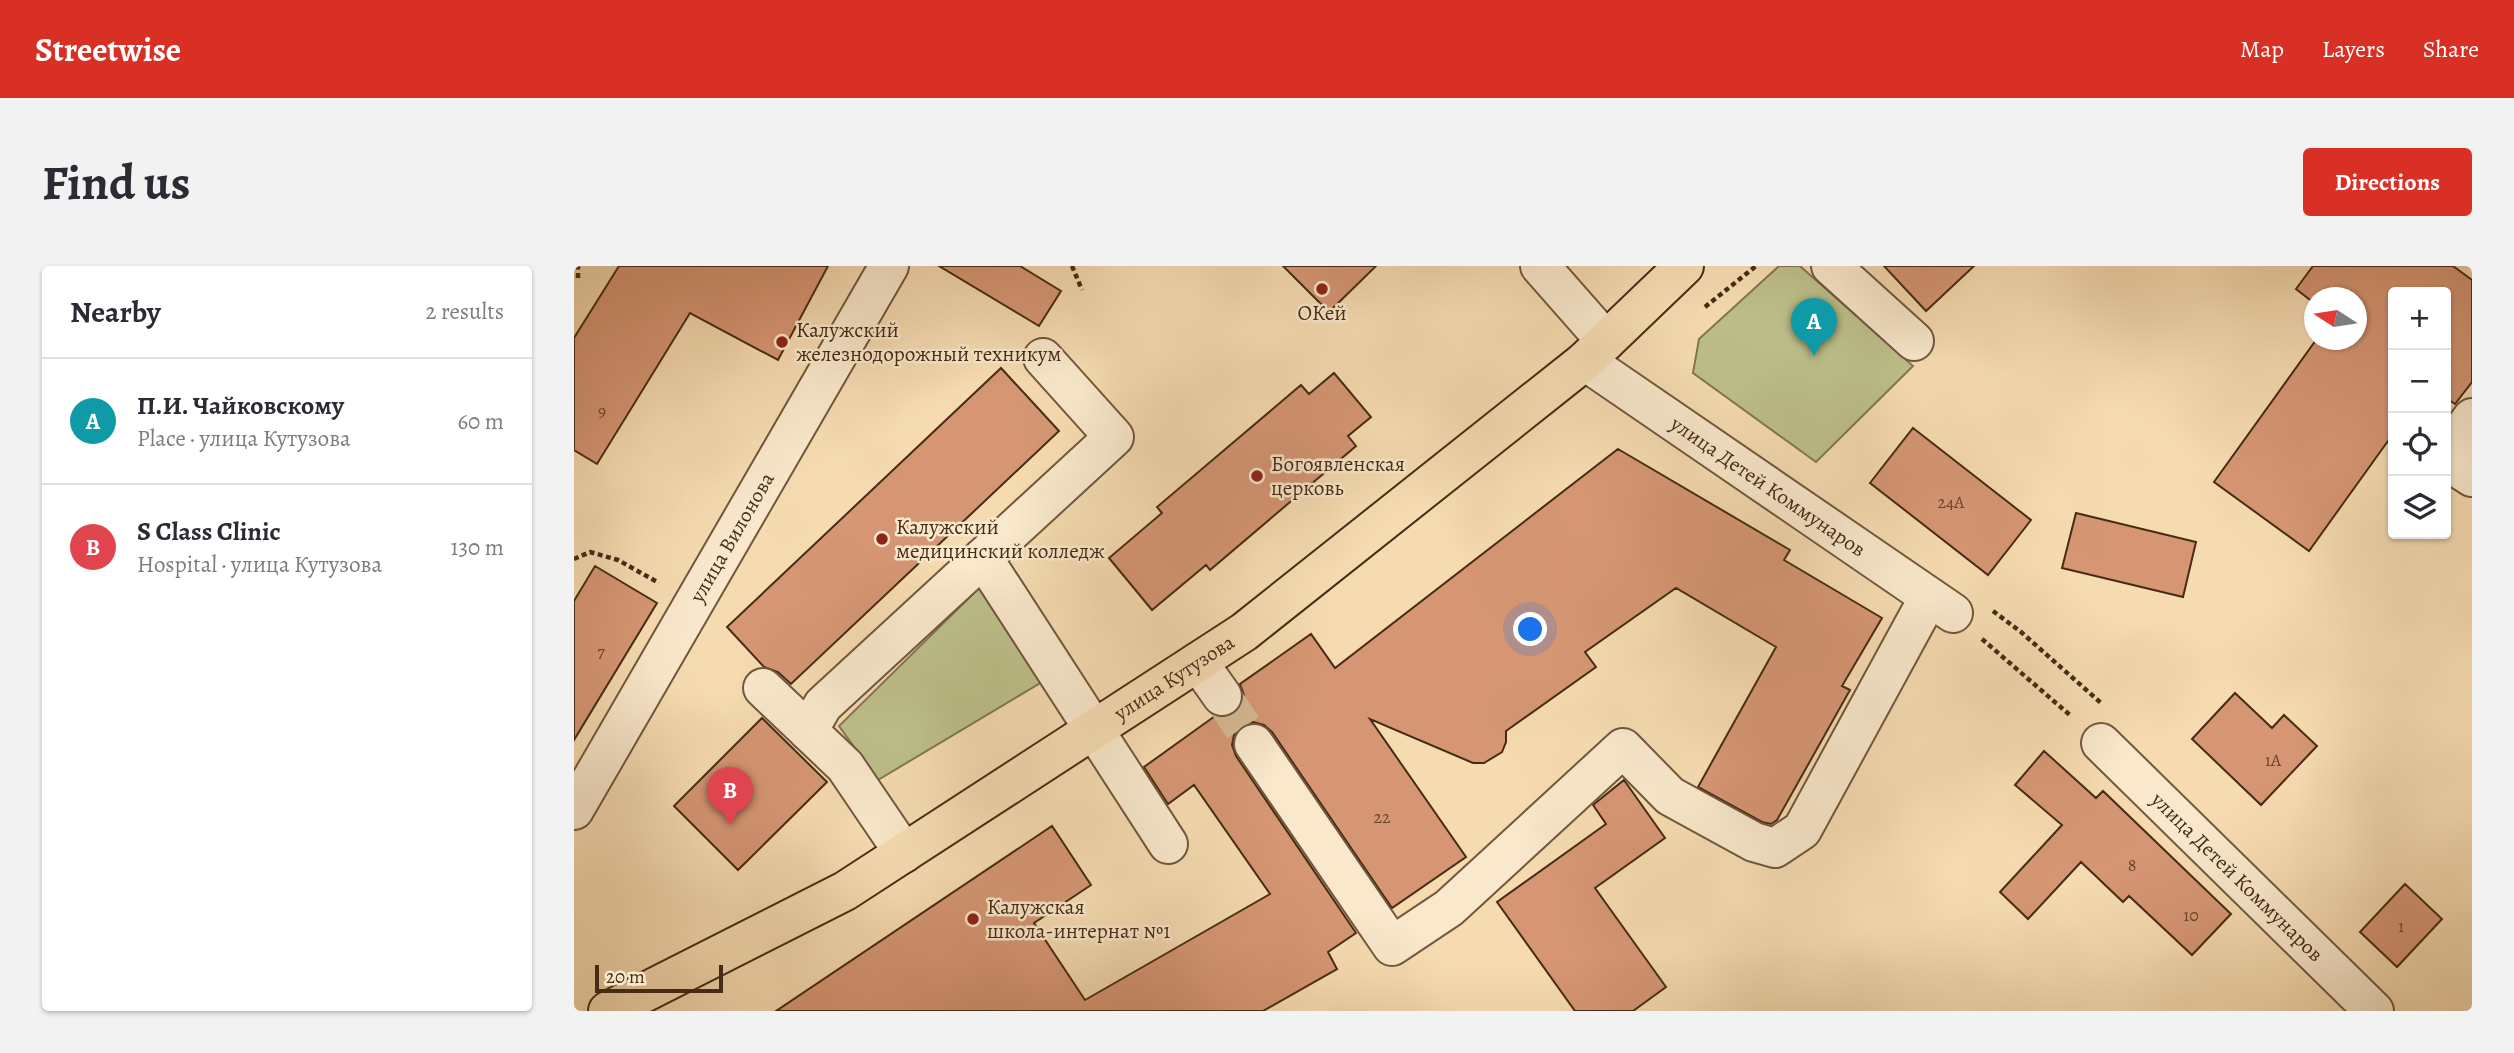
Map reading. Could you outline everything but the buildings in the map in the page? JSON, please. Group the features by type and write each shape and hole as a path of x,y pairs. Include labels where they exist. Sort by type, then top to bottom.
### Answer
{"main road":[{"name":"улица Кутузова","path":"608,1011 845,891 1244,632 1595,351 1684,266"}],"street":[{"name":"улица Вилонова","path":"574,810 587,757 889,266"},
{"name":"улица Детей Коммунаров","path":"1540,266 1595,351 1941,605"},
{"path":"1830,266 1914,341"},
{"path":"808,731 823,705 1114,437 1043,358"},
{"path":"2472,418 2452,446 2455,466 2472,477"},
{"path":"983,558 1168,844"},
{"path":"1254,744 1392,946 1449,908 1623,748 1670,796 1754,842 1775,848 1802,830 1941,605"},
{"path":"1198,662 1222,696"},
{"path":"763,688 845,766 904,853"},
{"name":"улица Детей Коммунаров","path":"2101,743 2374,1011"}],"path":[{"path":"578,266 578,278"},
{"path":"1072,266 1082,290"},
{"path":"574,559 590,552 618,560 661,584"},
{"path":"1941,605 2101,743"}],"green space":[{"path":"1779,266 1800,266 1913,366 1816,462 1693,373 1699,339"},
{"path":"979,588 1042,682 878,780 839,726"}],"tunnel":[{"path":"1222,696 1254,744"}],"place":[{"name":"ОКей","path":"1322,289"},
{"name":"Калужский железнодорожный техникум","path":"782,342"},
{"name":"П.И. Чайковскому","path":"1814,356"},
{"name":"Богоявленская церковь","path":"1257,476"},
{"name":"Калужский медицинский колледж","path":"882,539"},
{"name":"S Class Clinic","path":"730,825"},
{"name":"Калужская школа-интернат №1","path":"973,919"}]}
